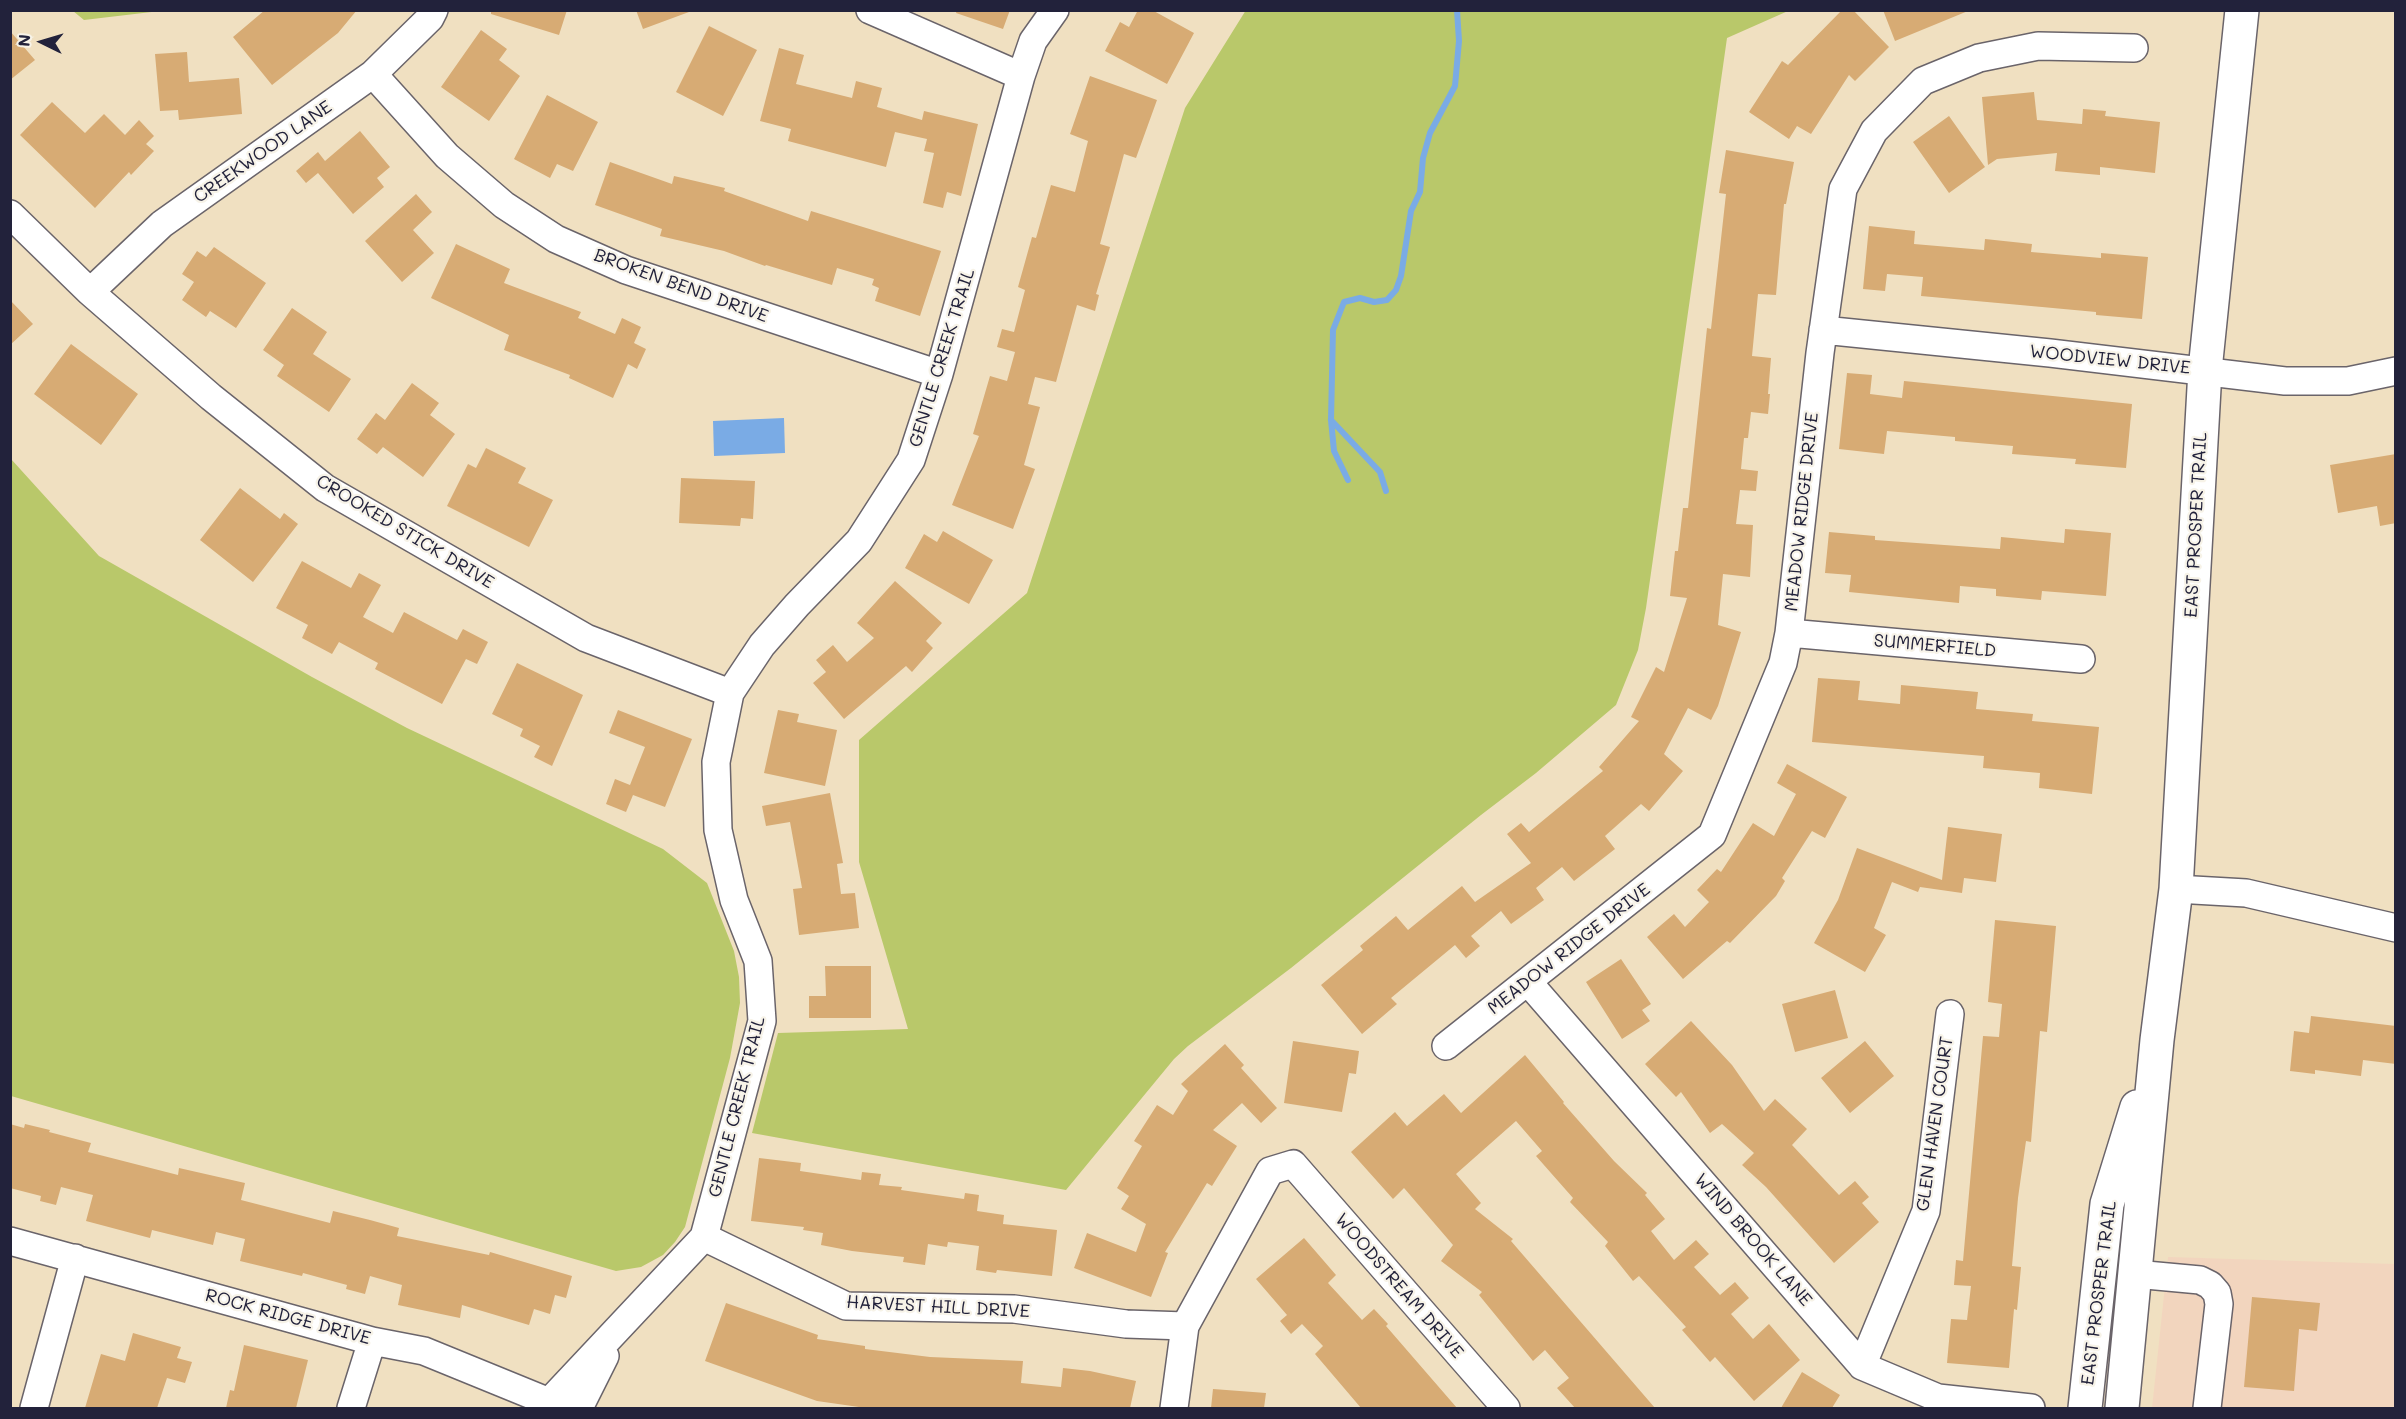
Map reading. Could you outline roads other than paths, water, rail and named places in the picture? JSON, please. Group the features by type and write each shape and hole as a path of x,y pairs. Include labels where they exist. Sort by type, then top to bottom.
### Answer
{"main road":[{"name":"EAST PROSPER TRAIL","path":"2122,1408 2157,1040 2176,889 2205,370 2242,10"},
{"name":"EAST PROSPER TRAIL","path":"2085,1408 2107,1204 2157,1040"}],"street":[{"name":"CREEKWOOD LANE","path":"90,292 162,224 373,74 430,18 435,10"},
{"path":"870,10 1021,76"},
{"name":"GENTLE CREEK TRAIL","path":"552,1406 618,1328 704,1238 762,1021 758,961 734,900 718,830 716,762 730,693 762,645 859,542 911,460 939,374 1021,76 1033,40 1055,10"},
{"name":"MEADOW RIDGE DRIVE","path":"1446,1046 1713,835 1783,663 1789,633 1823,330 1843,189 1874,131 1923,81 1979,58 2038,46 2134,48"},
{"name":"BROKEN BEND DRIVE","path":"373,74 447,156 504,205 556,238 626,270 939,374"},
{"name":"CROOKED STICK DRIVE","path":"10,214 90,292 211,397 325,488 586,638 730,693"},
{"name":"WOODVIEW DRIVE","path":"1823,330 2205,370 2285,381 2321,383 2348,381 2396,371"},
{"name":"SUMMERFIELD","path":"1789,633 2081,658"},
{"path":"2176,889 2246,893 2396,928"},
{"name":"WIND BROOK LANE","path":"1528,982 1862,1366 1938,1398 2031,1408"},
{"name":"GLEN HAVEN COURT","path":"1862,1366 1926,1211 1950,1014"},
{"name":"WOODSTREAM DRIVE","path":"1185,1326 1270,1171 1293,1164 1506,1408"},
{"name":"HARVEST HILL DRIVE","path":"704,1238 846,1306 1014,1309 1126,1324 1185,1326"},
{"name":"ROCK RIDGE DRIVE","path":"10,1241 372,1341 424,1351 552,1406"},
{"path":"34,1408 75,1258"},
{"path":"2135,1274 2200,1280 2210,1285 2217,1293 2218,1304 2207,1408"},
{"path":"1174,1408 1185,1326"},
{"name":"GENTLE CREEK TRAIL","path":"579,1408 618,1328"},
{"path":"351,1408 372,1341"}],"water":[{"path":"784,418 785,453 714,456 713,421"}],"waterway":[{"path":"1348,480 1334,451 1331,420 1333,330 1344,302 1360,298 1374,302 1387,300 1396,290 1401,276 1411,211 1420,192 1423,158 1430,133 1455,86 1459,41 1457,10"},
{"path":"1331,420 1380,472 1386,491"}]}
